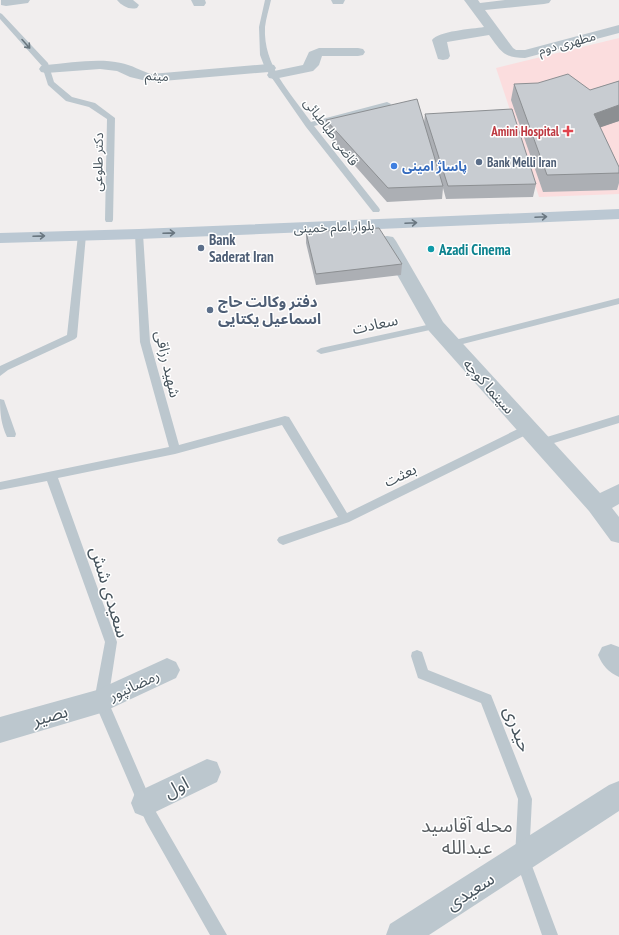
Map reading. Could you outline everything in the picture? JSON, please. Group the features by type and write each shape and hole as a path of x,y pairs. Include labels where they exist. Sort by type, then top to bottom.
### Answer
{"main road":[{"name":"بلوار امام خمینی","path":"0,238 139,234 619,200"},
{"name":"بلوار امام خمینی","path":"0,224 109,220 619,214"}],"street":[{"path":"6,2 23,0"},
{"path":"473,4 544,0"},
{"path":"442,56 439,40 492,30 473,4"},
{"name":"مطهری دوم","path":"492,30 508,51 514,54 525,54 619,29"},
{"name":"میثم","path":"46,69 100,65 120,67 135,74 151,78 271,72 308,68 312,65 314,55 319,52 358,52"},
{"name":"سینما کوچه","path":"376,217 436,326 596,505 619,534"},
{"path":"596,505 619,493"},
{"name":"رمضانپور","path":"101,701 167,670"},
{"name":"بصیر","path":"0,730 101,701"},
{"name":"اول","path":"145,803 207,772"},
{"name":"سعیدی","path":"401,935 619,795"}],"lane":[{"name":"قاضی طباطبائی","path":"268,0 262,27 264,55 271,72 376,217"},
{"name":"دکتر طلوعی","path":"0,15 45,65 51,83 69,99 92,105 111,118 109,220"},
{"path":"309,125 387,104"},
{"name":"شهید رزاقی","path":"139,234 145,342 176,450"},
{"path":"0,372 4,368 72,337 82,235"},
{"path":"451,344 619,301"},
{"name":"سعادت","path":"321,351 436,326"},
{"path":"0,403 11,434"},
{"path":"0,486 176,450 285,420 345,519"},
{"name":"بعثت","path":"282,540 345,519 534,436 619,420"},
{"name":"سعیدی شش","path":"51,475 111,642 101,701"},
{"name":"حیدری","path":"417,656 423,674 486,699 525,799 522,858"},
{"path":"101,701 151,817 219,935"},
{"path":"522,858 550,935"}],"shaded area":[{"name":"Amini Hospital","path":"619,38 619,194 539,197 496,68"}],"building":[{"path":"568,74 590,90 619,81 619,105 594,114 619,167 619,173 547,175 514,84 538,83"},
{"name":"پاساژ امینی","path":"417,99 443,186 388,188 326,120"},
{"name":"Bank Melli Iran","path":"512,109 536,184 448,186 425,114"},
{"path":"379,228 402,264 316,274 306,232"}],"place":[{"name":"Amini Hospital","path":"568,131"},
{"name":"Bank Melli Iran","path":"479,162"},
{"name":"پاساژ امینی","path":"394,166"},
{"name":"Bank Saderat Iran","path":"201,248"},
{"name":"Azadi Cinema","path":"431,249"},
{"name":"دفتر وکالت حاج اسماعیل یکتایی","path":"210,310"}],"district":[{"name":"محله آقاسید عبدالله","path":"467,836"}]}
